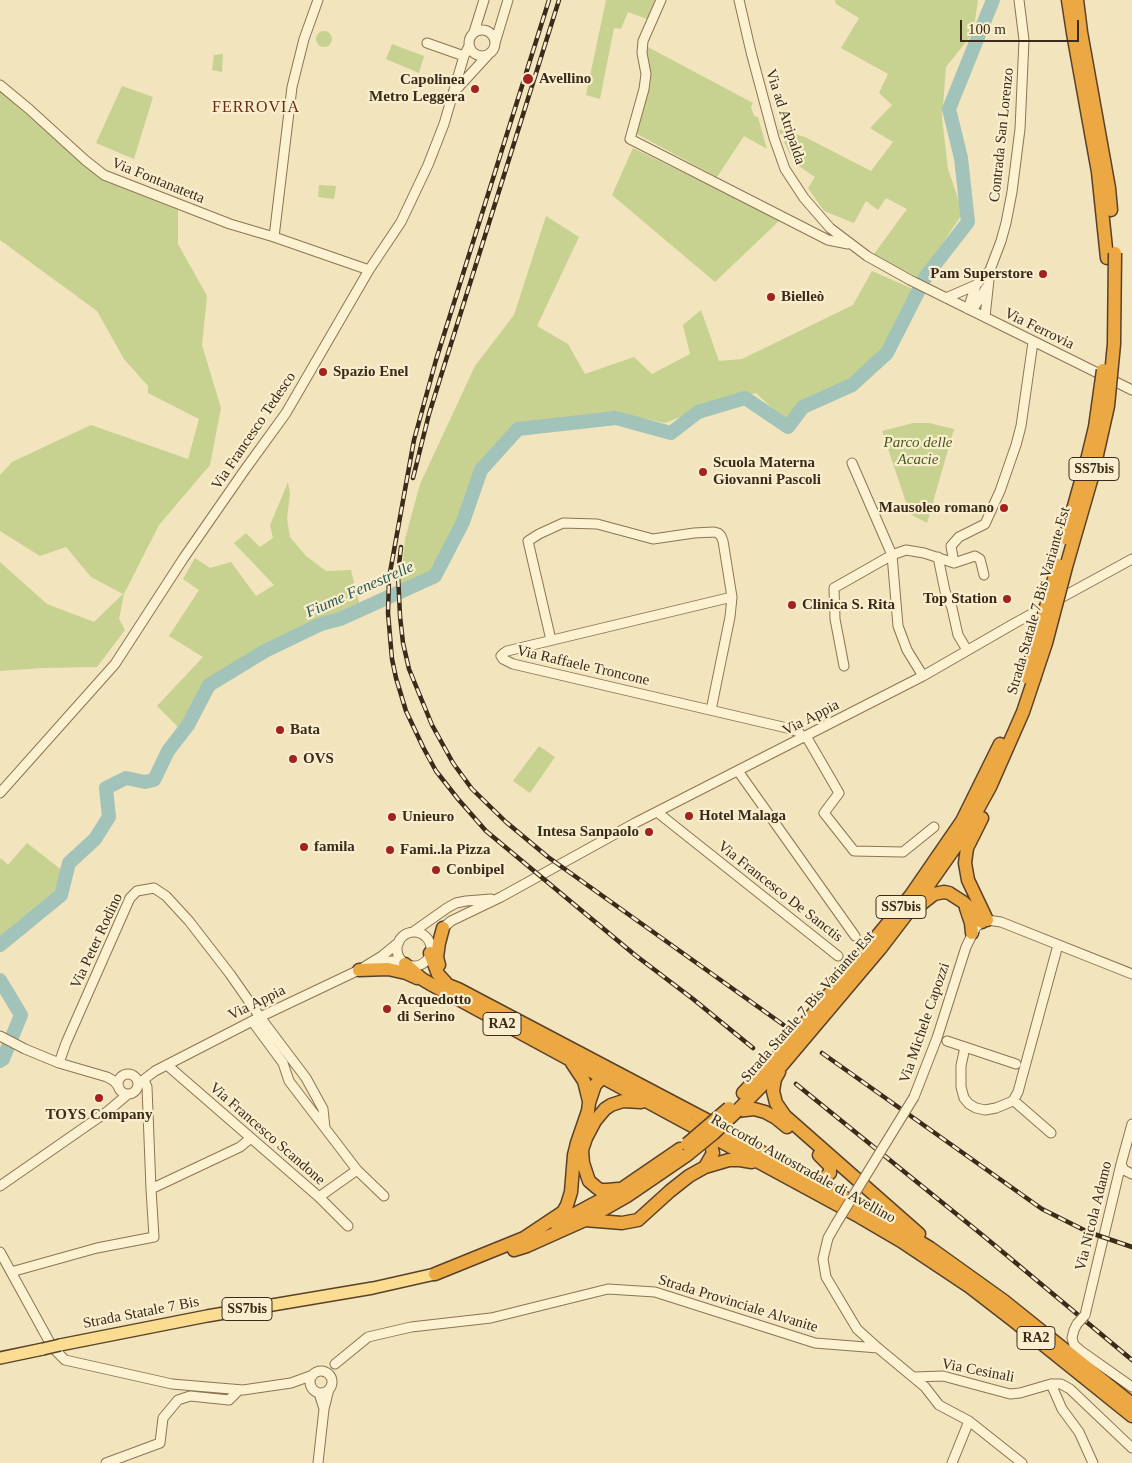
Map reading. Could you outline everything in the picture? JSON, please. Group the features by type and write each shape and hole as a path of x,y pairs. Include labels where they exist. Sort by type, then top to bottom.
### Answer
{"highway":[{"name":"Strada Statale 7 Bis Variante Est","path":"1068,0 1072,33 1098,172 1111,255"},
{"name":"Strada Statale 7 Bis Variante Est","path":"526,1242 585,1220 658,1176 783,1064 900,924 963,836 990,787 1023,712 1030,678 1095,427 1102,384 1111,255 1109,188 1077,0"},
{"name":"Strada Statale 7 Bis Variante Est","path":"734,1109 882,932 932,866 962,821 1030,678"},
{"path":"984,921 968,880 965,863 968,848 984,813 990,787"},
{"path":"900,924 934,894 944,892 963,902 984,921"},
{"path":"963,902 972,922 972,933"},
{"path":"443,928 437,957 438,963 446,978 458,989"},
{"path":"430,952 440,978 448,985 458,989"},
{"path":"404,963 422,979"},
{"path":"360,970 396,970 422,979"},
{"name":"Raccordo Autostradale di Avellino","path":"422,979 901,1241 948,1272 1020,1326 1132,1416"},
{"name":"Raccordo Autostradale di Avellino","path":"458,989 756,1148 770,1158 866,1209 930,1248 1008,1304 1132,1404"},
{"path":"571,1061 586,1088 589,1103"},
{"path":"783,1064 775,1079 773,1091 776,1103 785,1116 923,1237 930,1248"},
{"path":"526,1242 563,1212 567,1205 572,1184 574,1155 595,1085 602,1078 606,1075 612,1075 674,1107 690,1112"},
{"path":"623,1188 600,1190 589,1181 583,1163 582,1150 586,1138 600,1115 611,1105 629,1100 649,1103"},
{"path":"734,1109 754,1109 776,1118 830,1166 830,1173 824,1178 806,1177"},
{"path":"705,1134 710,1141 713,1154 705,1167"},
{"name":"Strada Statale 7 Bis Variante Est","path":"526,1242 683,1152"},
{"path":"585,1220 622,1223 638,1220 670,1191 689,1176 705,1167 729,1160 761,1164"},
{"path":"619,1201 618,1212 624,1217 636,1217 644,1214"},
{"name":"SS7bis","path":"435,1274 481,1262 526,1242"}],"main road":[{"name":"Strada Statale 7 Bis","path":"0,1358 197,1318 373,1288 435,1274"}],"street":[{"path":"274,237 292,87 304,40 318,0"},
{"path":"484,0 480,15 482,31 494,39 493,48 483,56 478,56 471,50 469,38 482,31 496,29 502,22"},
{"path":"452,95 493,48 508,0"},
{"path":"661,0 643,41 642,53 646,74 644,90 630,138 828,240 853,246"},
{"name":"Via ad Atripalda","path":"739,0 750,52 772,130 785,169 804,198 830,228 853,246 867,256 933,292"},
{"name":"Contrada San Lorenzo","path":"985,317 990,270 1006,222 1020,129 1024,40 1019,0"},
{"path":"427,43 464,56"},
{"name":"Via Francesco Tedesco","path":"0,793 115,664 183,559 286,413 369,270 401,222 428,165 444,124 464,56 469,46"},
{"name":"Via Fontanatetta","path":"0,85 104,175 230,224 369,270"},
{"name":"Contrada San Lorenzo","path":"946,298 976,285 990,270"},
{"name":"Contrada San Lorenzo","path":"970,310 981,298 989,283"},
{"name":"Contrada San Lorenzo","path":"970,310 976,285"},
{"name":"Via Ferrovia","path":"933,292 1132,390"},
{"path":"954,563 951,546 959,537 985,524 1000,491 1021,426 1033,342"},
{"path":"852,463 892,555 898,626 907,650 922,676"},
{"path":"551,640 528,542 539,534 563,523 597,524 653,539 694,532 718,533 723,541 732,597 730,617 711,710"},
{"path":"844,666 835,620 834,588 892,555 906,550 924,553 954,563 975,556 980,559 984,575"},
{"path":"938,557 945,591 952,608 958,635 967,650"},
{"name":"Via Appia","path":"373,962 404,963 410,966 421,965 426,962 443,928 451,921 501,897 657,812 922,676 1132,559"},
{"name":"Via Raffaele Troncone","path":"732,597 551,640 508,651 501,656 513,664 787,728 798,732 804,737"},
{"path":"804,737 840,793 824,813 854,850 903,852 934,827"},
{"path":"738,771 855,936"},
{"name":"Via Francesco De Sanctis","path":"657,812 838,956"},
{"name":"Via Peter Rodino","path":"59,1063 130,898 137,890 154,888 166,896 189,921 230,974 256,1019"},
{"name":"Via Appia","path":"141,1082 167,1064 360,970 390,950 403,936 413,932 447,908 466,901 501,897"},
{"path":"984,921 1001,922 1132,974"},
{"name":"Via Michele Capozzi","path":"984,921 976,927 966,947 928,1063 914,1097 828,1238 823,1259 826,1277 857,1329 925,1387 939,1405 969,1421 1022,1463"},
{"path":"413,932 424,936 430,945 430,952"},
{"path":"399,942 398,956 404,963"},
{"path":"966,1047 961,1066 961,1087 964,1098 969,1104 985,1110 1005,1105 1013,1100 1018,1092 1058,945"},
{"path":"256,1019 306,1078 323,1109 325,1128"},
{"path":"256,1019 285,1067 290,1081 357,1170 384,1196"},
{"path":"0,1036 59,1063 107,1077 114,1081 122,1091 131,1094 141,1082"},
{"path":"948,1041 1016,1064"},
{"path":"285,1067 292,1060"},
{"name":"Via Francesco Scandone","path":"167,1064 319,1197 348,1226"},
{"name":"Via Appia","path":"132,1075 155,1071"},
{"path":"11,1272 98,1248 154,1237 147,1087 132,1075 107,1077"},
{"path":"0,1186 117,1102 122,1091 118,1081 122,1076"},
{"path":"1013,1100 1051,1133"},
{"name":"Via Nicola Adamo","path":"1132,1124 1085,1315 1077,1324 1072,1338 1074,1344 1081,1351 1132,1387"},
{"path":"151,1189 240,1147 251,1138"},
{"path":"1121,1164 1124,1170 1132,1174"},
{"path":"319,1197 357,1170"},
{"path":"0,1252 52,1346 65,1360 172,1384 240,1390 291,1383 316,1390 326,1391 330,1384 328,1374 316,1373 310,1382 316,1390 324,1409"},
{"name":"Strada Provinciale Alvanite","path":"291,1383 335,1364 368,1337 411,1327 490,1318 608,1289 655,1292 815,1344 878,1348"},
{"path":"318,1463 324,1409 335,1364"},
{"name":"Via Cesinali","path":"914,1377 943,1376 1010,1394 1051,1384"},
{"path":"1093,1463 1079,1432 1062,1409 1051,1384 1061,1384 1070,1389 1132,1448"},
{"path":"106,1463 160,1443 162,1418 178,1400 190,1396 229,1400 240,1390"},
{"path":"952,1463 969,1421"}],"green space":[{"path":"606,0 655,0 647,19 628,12 621,29 614,28 600,99 586,95"},
{"path":"835,0 978,0 973,33 946,67 942,118 948,169 963,213 919,278 874,254 907,209 886,198 878,210 866,201 854,223 824,211 808,188 815,177 794,163 778,129 805,137 871,171 893,142 870,128 892,105 879,93 888,74 841,48 859,18 836,4"},
{"path":"321,31 327,31 332,36 330,45 321,47 316,42 316,36"},
{"path":"392,44 424,56 419,73 386,59"},
{"path":"646,46 753,103 751,107 754,116 758,117 767,149 744,136 717,177 635,133 649,72"},
{"path":"223,54 222,72 212,70 214,55"},
{"path":"122,86 153,97 134,159 96,143"},
{"path":"0,91 104,181 178,210 178,244 207,296 202,345 221,408 210,465 159,525 124,594 119,619 125,630 97,667 0,671 0,562 47,604 94,622 123,594 91,577 66,547 40,556 0,531 0,475 12,462 91,425 188,459 199,419 148,393 148,386 124,359 97,311 0,240"},
{"path":"633,148 780,220 715,282 612,195"},
{"path":"319,185 336,186 334,199 318,197"},
{"path":"546,216 579,237 537,326 568,344 585,374 634,357 652,374 690,354 683,325 701,310 719,361 742,359 853,305 872,271 915,290 885,350 852,382 802,404 787,422 756,393 700,409 665,423 618,413 519,427 481,468 464,512 433,573 400,590 405,539 420,484 475,366 514,315"},
{"name":"Parco delle Acacie","path":"913,423 929,423 954,429 927,523 910,514 882,431"},
{"path":"288,482 290,494 287,519 290,537 306,556 326,571 351,570 361,610 321,625 265,651 209,685 182,731 157,706 203,657 169,636 199,590 183,579 195,558 210,568 231,562 256,596 274,585 234,543 246,533 260,547 273,538 270,525"},
{"path":"539,746 555,757 530,793 513,781"},
{"path":"27,843 63,871 51,899 0,938 0,860 1,858 8,865"}],"waterway":[{"name":"Fiume Fenestrelle","path":"0,945 61,895 69,863 95,839 109,817 106,788 126,778 145,782 154,780 168,751 188,725 209,685 265,651 321,624 340,619 435,576 463,522 481,470 518,429 616,418 671,433 698,412 745,398 788,427 803,407 852,385 887,353 926,276 968,222 961,158 949,109 993,0"},
{"name":"Fiume Fenestrelle","path":"0,980 21,1015 3,1059 0,1061"}],"railway":[{"path":"549,0 436,360 414,440 389,578 388,613 392,659 406,711 436,771 486,831 635,955 753,1048"},
{"path":"413,478 429,414 559,0"},
{"path":"401,547 398,574 400,616 403,643 409,669 432,725 453,763 472,789 506,822 548,857 785,1026"},
{"path":"822,1053 1042,1209 1088,1232 1132,1247"},
{"path":"796,1084 986,1238 1132,1360"}],"place":[{"name":"Avellino","path":"528,79"},
{"name":"Capolinea Metro Leggera","path":"475,89"},
{"name":"Pam Superstore","path":"1043,274"},
{"name":"Bielleò","path":"771,297"},
{"name":"Spazio Enel","path":"323,372"},
{"name":"Scuola Materna Giovanni Pascoli","path":"703,472"},
{"name":"Mausoleo romano","path":"1004,508"},
{"name":"Top Station","path":"1007,599"},
{"name":"Clinica S. Rita","path":"792,605"},
{"name":"Bata","path":"280,730"},
{"name":"OVS","path":"293,759"},
{"name":"Hotel Malaga","path":"689,816"},
{"name":"Unieuro","path":"392,817"},
{"name":"Intesa Sanpaolo","path":"649,832"},
{"name":"famila","path":"304,847"},
{"name":"Fami..la Pizza","path":"390,850"},
{"name":"Conbipel","path":"436,870"},
{"name":"Acquedotto di Serino","path":"387,1009"},
{"name":"TOYS Company","path":"99,1098"}],"district":[{"name":"FERROVIA","path":"256,108"}]}
